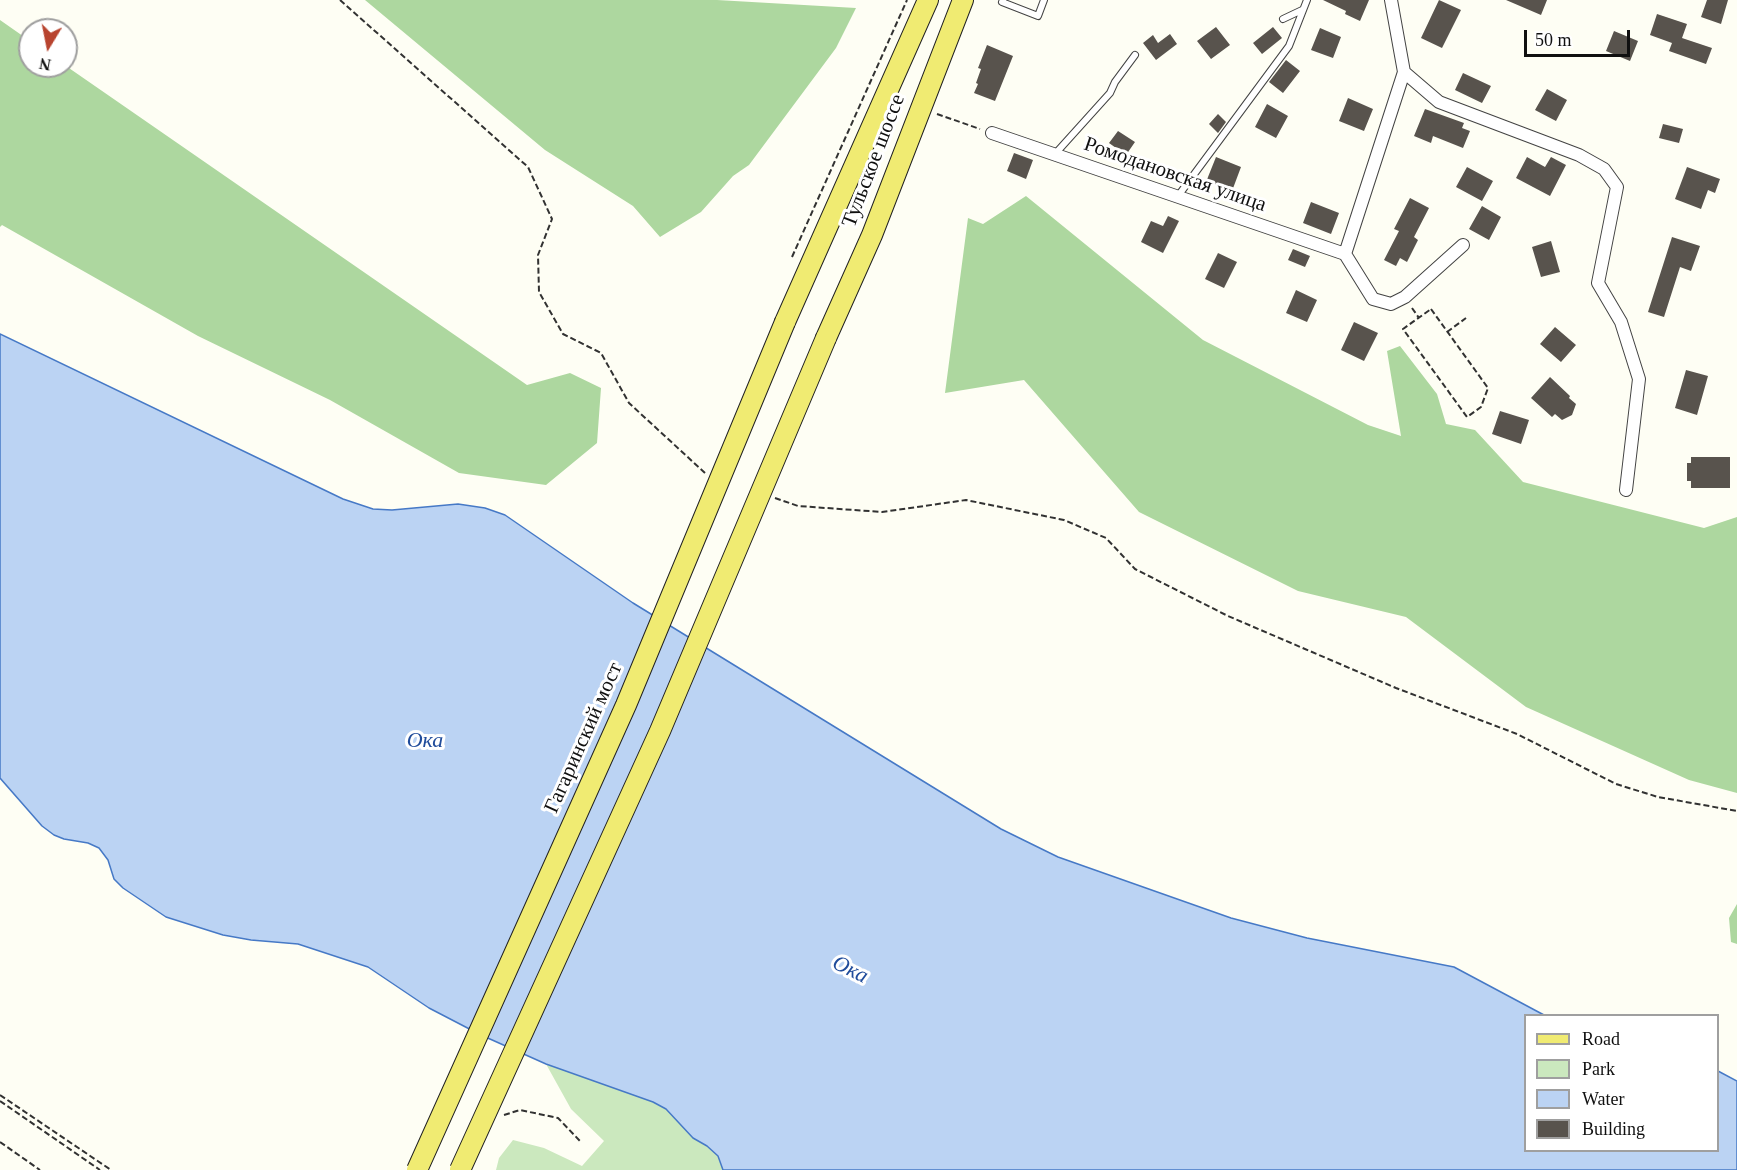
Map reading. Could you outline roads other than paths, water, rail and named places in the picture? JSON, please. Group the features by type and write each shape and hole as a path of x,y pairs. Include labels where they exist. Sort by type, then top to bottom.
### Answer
{"main road":[{"name":"Тульское шоссе","path":"786,322 928,0"},
{"name":"Тульское шоссе","path":"460,1170 660,731 826,338 872,235 963,0"},
{"name":"Гагаринский мост","path":"417,1170 627,705 786,322"}],"street":[{"path":"1391,0 1404,72 1345,254 1373,299 1391,304 1405,297 1463,245"},
{"path":"1404,72 1438,102 1579,155 1604,169 1617,187 1598,283 1620,322 1639,379 1626,490"},
{"name":"Ромодановская улица","path":"992,133 1345,254"}],"lane":[{"path":"1003,0 1002,2 1038,16 1044,0"},
{"path":"1178,196 1289,46 1307,0"},
{"path":"1283,19 1303,10"},
{"path":"1055,154 1110,93 1115,82 1135,56"}],"water":[{"name":"Ока","path":"0,334 343,499 373,509 392,510 458,504 485,508 505,515 633,603 1001,829 1058,857 1231,918 1307,938 1454,967 1542,1014 1524,1014 1524,1152 1719,1152 1719,1072 1737,1081 1737,1170 723,1170 718,1156 693,1138 666,1109 653,1102 546,1064 481,1035 429,1008 368,967 298,944 223,935 166,917 123,888 114,879 108,860 99,848 54,835 42,826 0,778"}]}
